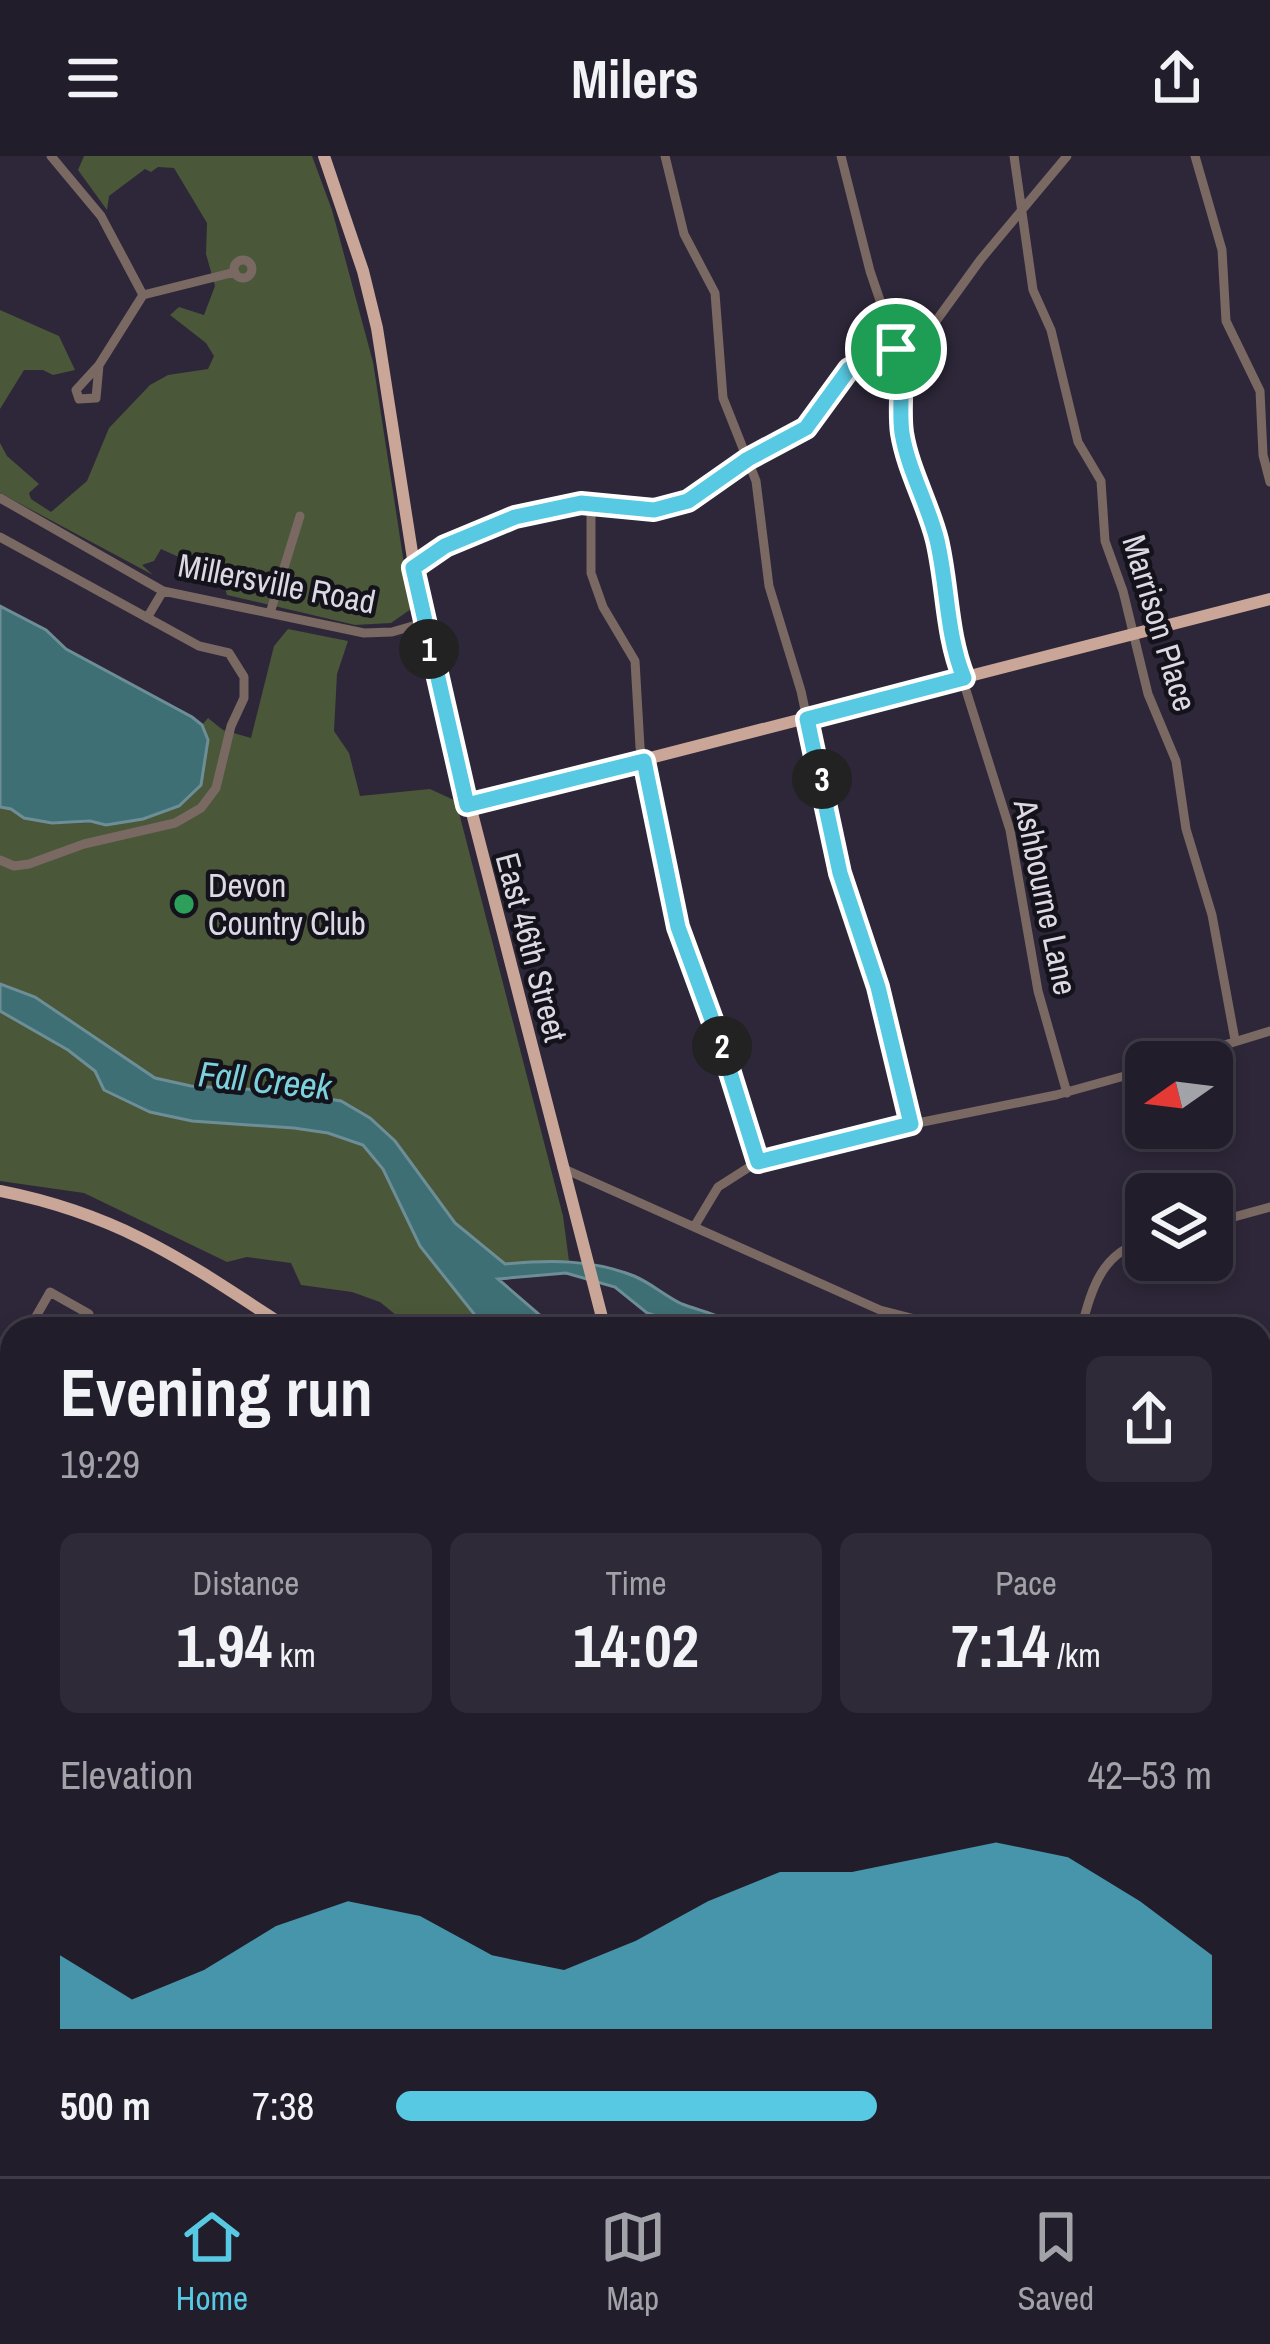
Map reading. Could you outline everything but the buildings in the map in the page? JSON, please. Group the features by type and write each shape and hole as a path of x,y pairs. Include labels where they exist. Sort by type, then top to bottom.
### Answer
{"main road":[{"name":"East 46th Street","path":"324,156 355,244 377,328 423,623 602,1317"},
{"path":"467,805 1270,599"},
{"path":"0,1191 52,1203 130,1231 186,1259 270,1317"}],"street":[{"path":"51,156 100,216 143,295"},
{"path":"665,156 682,227 715,293 723,394 759,497 767,576 807,719 840,873 878,987 911,1124"},
{"name":"Ashbourne Lane","path":"841,156 870,271 902,365 903,436 935,533 950,636 1010,830 1038,991 1067,1093"},
{"name":"Marrison Place","path":"1014,156 1033,290 1051,329 1078,442 1101,481 1105,541 1148,694 1177,761 1186,829 1206,891 1235,1040"},
{"path":"413,568 445,546 501,521 567,505 670,508 806,428 849,369 931,328 1067,156"},
{"path":"1195,156 1222,250 1226,321 1260,391 1263,455 1270,482"},
{"path":"99,364 143,295 235,272"},
{"name":"Millersville Road","path":"0,498 163,591 364,633 392,632 423,623"},
{"path":"591,503 591,573 603,607 635,661 638,727 678,927 758,1162"},
{"path":"270,613 300,516"},
{"path":"0,537 199,646 229,652 240,667 246,690 231,726 216,788 194,813 175,823 84,844 29,864 12,866 0,860"},
{"path":"147,618 163,591"},
{"path":"1232,1041 1270,1031"},
{"path":"694,1227 721,1184 758,1162 1125,1076"},
{"path":"562,1168 880,1310 907,1317"},
{"path":"1233,1217 1270,1207"},
{"path":"1085,1317 1101,1270 1125,1249"},
{"path":"36,1317 50,1292 87,1317"},
{"path":"258,1317 262,1312"}],"shaded area":[{"path":"84,156 312,156 332,210 373,362 411,609 391,623 355,625 227,595 221,576 161,549 154,561 142,565 153,575 0,493 0,443 7,456 39,484 29,493 31,499 51,512 87,481 109,428 150,385 168,375 208,369 214,356 206,343 170,315 179,307 204,315 215,286 206,254 207,223 174,168 145,169 109,196 107,210 78,170"},
{"path":"0,310 59,336 75,370 53,375 24,370 0,409"},
{"path":"0,606 202,725 208,740 201,785 179,806 106,825 52,823 0,807"},
{"path":"288,629 348,641 337,674 334,731 349,753 360,796 430,789 456,801 563,1216 569,1261 505,1264 484,1250 455,1223 395,1141 341,1101 155,1078 35,997 0,984 0,807 46,822 106,825 208,740 202,725 208,718 223,730 251,738 274,646"},
{"name":"Fall Creek","path":"0,984 35,997 155,1078 341,1101 370,1118 395,1141 455,1223 505,1264 602,1266 720,1317 660,1317 647,1313 615,1287 566,1273 498,1279 542,1317 476,1317 420,1246 383,1169 363,1145 328,1133 192,1121 150,1112 104,1090 95,1071 68,1050 0,1011"},
{"path":"0,1011 95,1071 192,1121 294,1128 363,1145 383,1169 420,1246 476,1317 398,1317 380,1302 352,1292 301,1285 291,1263 247,1257 227,1262 84,1193 0,1181"}],"place":[{"name":"Devon Country Club","path":"184,904"}],"route":[{"path":"896,349 902,365 903,436 935,533 950,636 964,678 807,719 840,873 878,987 911,1124 758,1162 678,927 644,761 467,805 413,568 445,546 515,517 581,503 654,510 688,501 748,459 806,428 849,369 896,349"}]}
